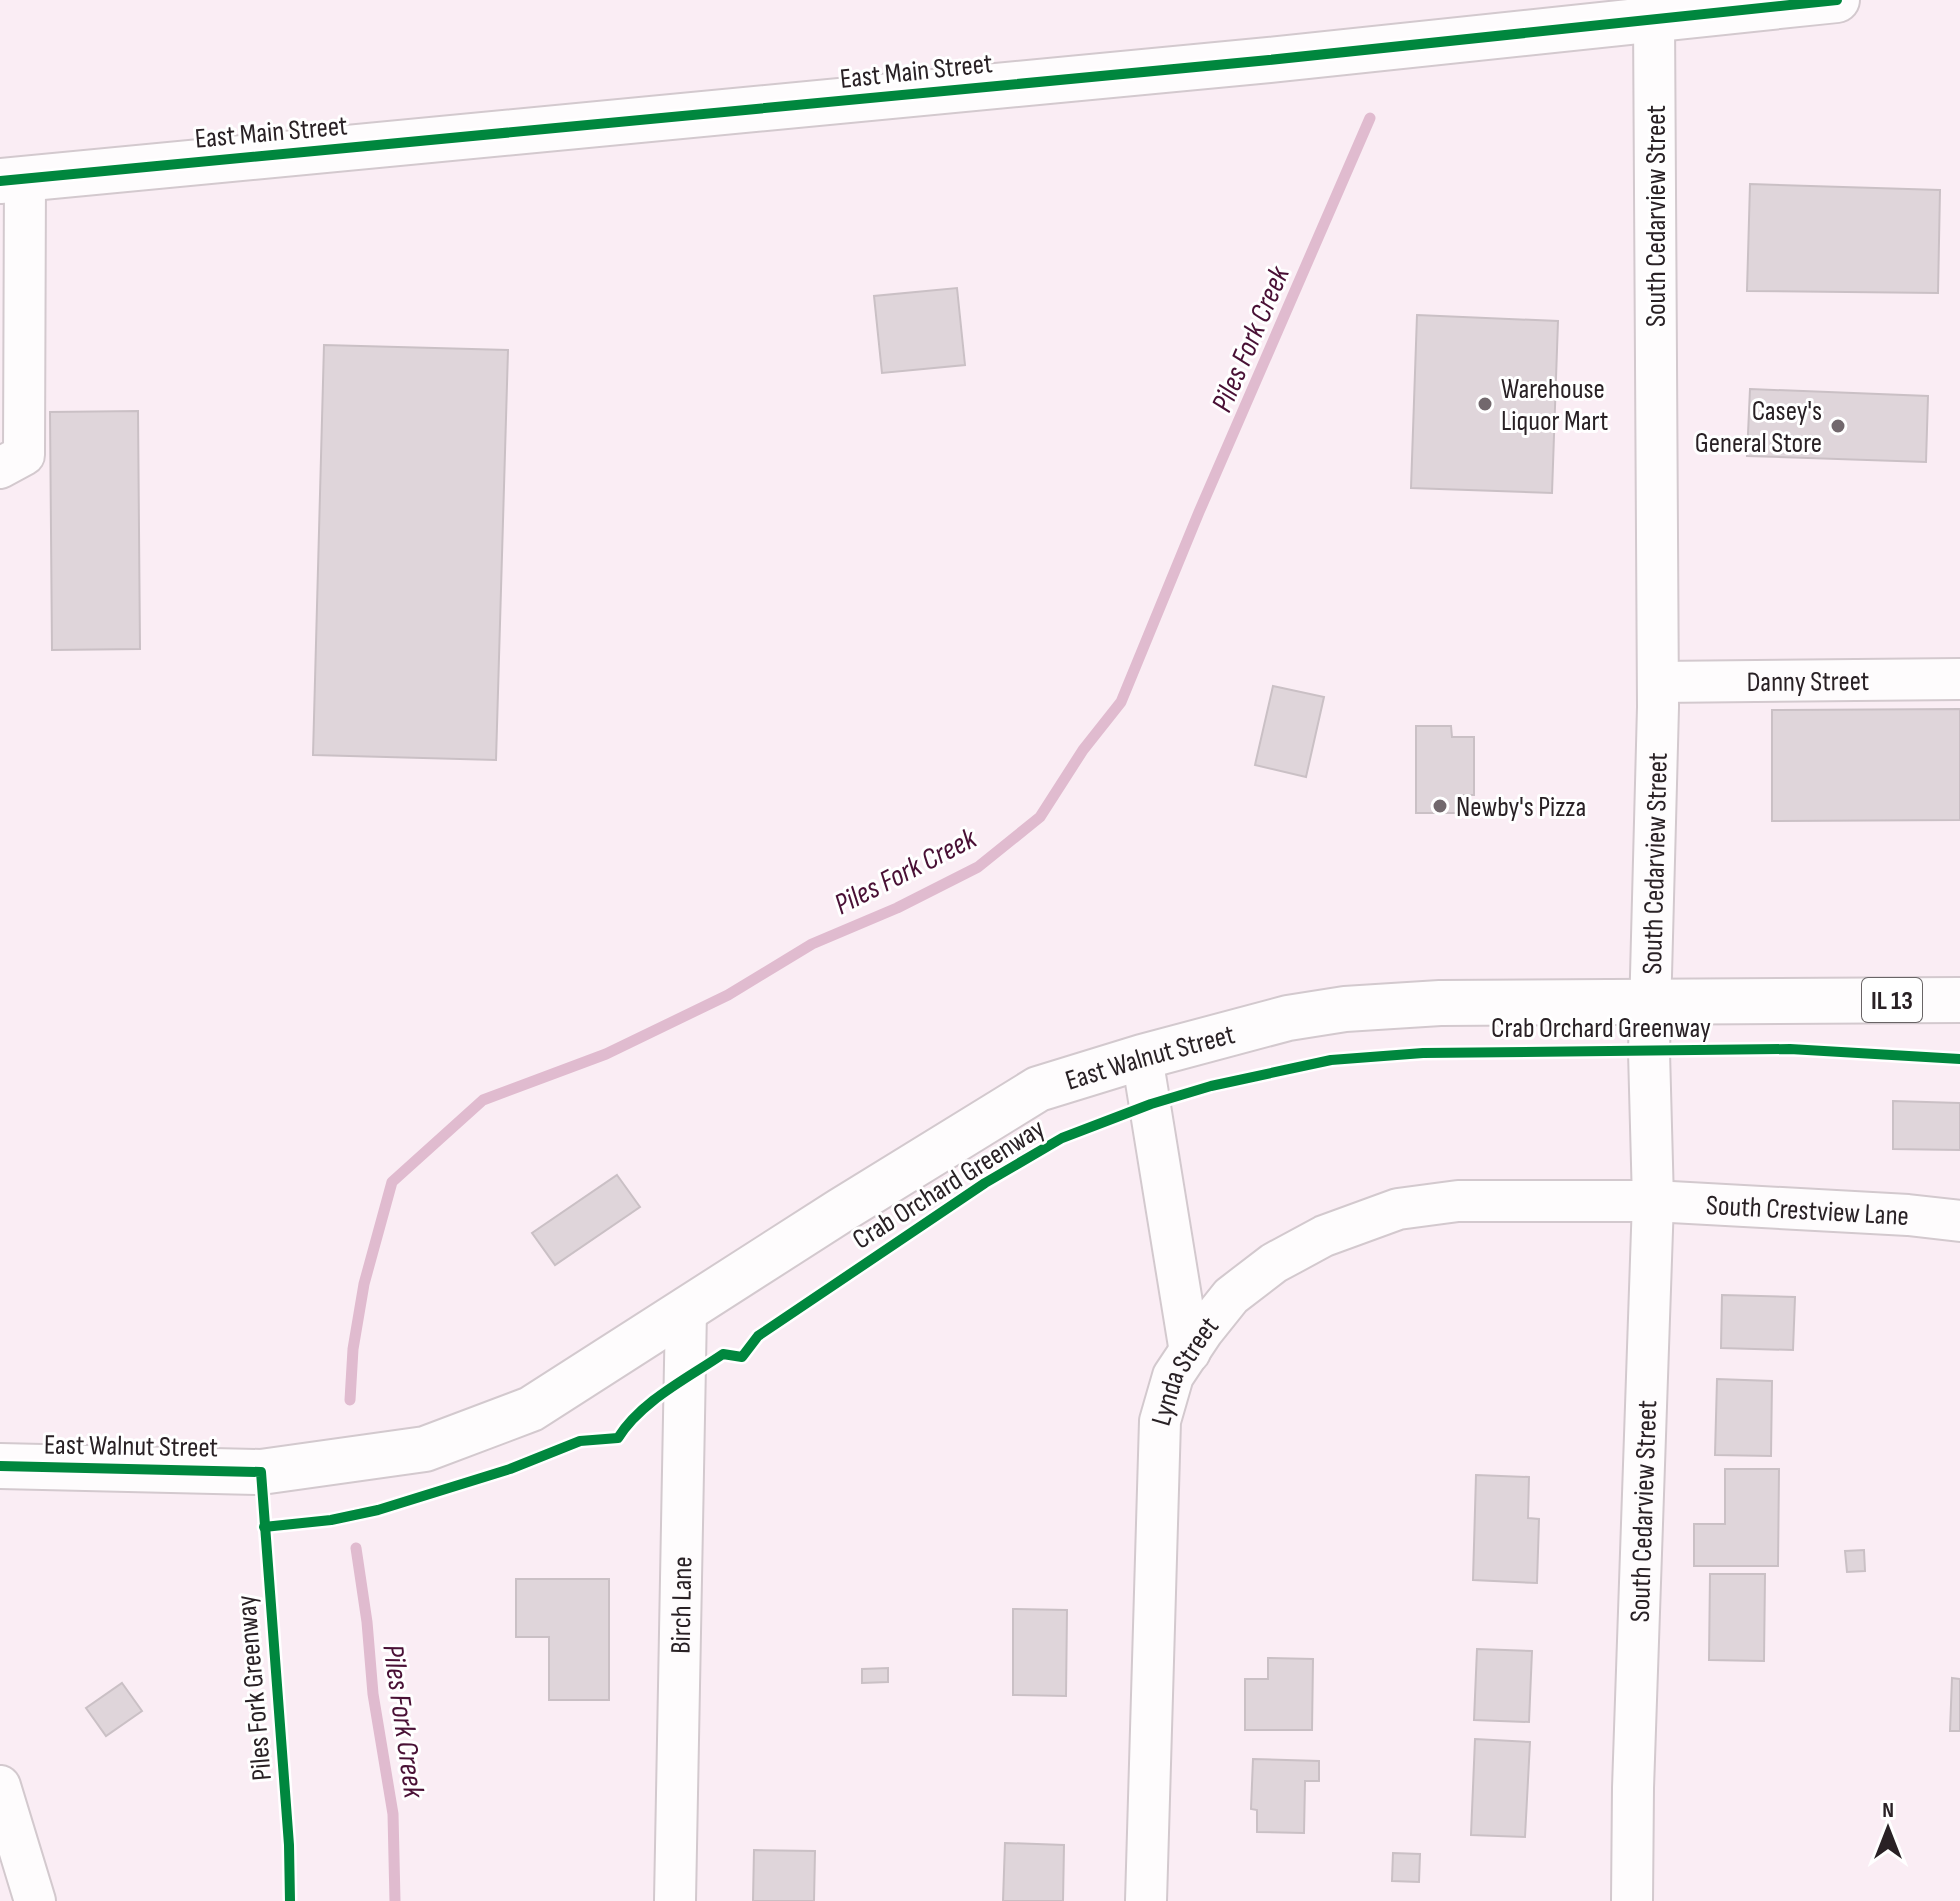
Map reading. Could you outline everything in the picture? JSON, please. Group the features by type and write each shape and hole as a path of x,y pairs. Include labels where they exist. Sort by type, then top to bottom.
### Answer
{"highway":[{"name":"East Main Street","path":"12,180 1314,55 1837,0"},
{"name":"East Walnut Street","path":"0,1466 261,1472 425,1449 531,1409 840,1211 1038,1089 1288,1018 1345,1009 1440,1003 1960,1000"}],"street":[{"name":"South Cedarview Street","path":"1632,1901 1653,1201 1649,1001 1658,682 1654,19"},
{"path":"0,468 24,455 12,180"},
{"name":"Danny Street","path":"1658,682 1960,679"},
{"name":"East Walnut Street","path":"1824,1000 1960,1016"},
{"path":"1142,1057 1190,1352"},
{"name":"Lynda Street","path":"1146,1901 1160,1421 1173,1376 1190,1352 1231,1296 1274,1263 1324,1236 1398,1209 1458,1201 1653,1201"},
{"name":"South Crestview Lane","path":"1653,1201 1908,1215 1960,1221"},
{"name":"Birch Lane","path":"675,1901 686,1310"},
{"path":"0,1786 35,1901"}],"building":[{"path":"1750,184 1940,190 1938,293 1747,291"},
{"path":"957,288 965,365 882,373 874,296"},
{"name":"Warehouse Liquor Mart","path":"1417,315 1558,321 1552,493 1411,488"},
{"path":"324,345 508,350 496,760 313,755"},
{"name":"Casey's General Store","path":"1750,389 1928,396 1926,462 1747,456"},
{"path":"138,411 140,649 52,650 50,412"},
{"path":"1273,686 1324,697 1306,777 1255,765"},
{"path":"1960,709 1960,820 1772,821 1772,710"},
{"path":"1416,726 1451,726 1452,737 1474,737 1474,795 1464,795 1464,813 1416,813"},
{"path":"1893,1101 1960,1103 1960,1150 1893,1149"},
{"path":"617,1175 640,1207 555,1265 532,1233"},
{"path":"1722,1295 1795,1297 1793,1350 1721,1348"},
{"path":"1717,1379 1772,1381 1771,1456 1715,1455"},
{"path":"1725,1469 1779,1469 1778,1566 1694,1566 1694,1524 1725,1524"},
{"path":"1476,1475 1529,1477 1528,1518 1539,1519 1537,1583 1473,1580"},
{"path":"1864,1550 1865,1571 1847,1572 1845,1551"},
{"path":"1710,1574 1765,1574 1764,1661 1709,1660"},
{"path":"516,1579 609,1579 609,1700 549,1700 549,1637 516,1637"},
{"path":"1013,1609 1067,1610 1066,1696 1013,1695"},
{"path":"1477,1649 1532,1651 1529,1722 1474,1720"},
{"path":"1268,1658 1313,1659 1312,1730 1245,1730 1245,1679 1268,1679"},
{"path":"888,1668 888,1682 862,1683 862,1669"},
{"path":"1952,1678 1960,1679 1960,1731 1950,1731"},
{"path":"122,1683 142,1711 106,1736 86,1708"},
{"path":"1475,1739 1530,1742 1525,1837 1471,1835"},
{"path":"1253,1759 1319,1761 1319,1781 1305,1781 1304,1833 1257,1832 1257,1810 1251,1809"},
{"path":"1005,1843 1064,1845 1063,1901 1003,1901"},
{"path":"754,1850 815,1851 814,1901 753,1901"},
{"path":"1393,1853 1420,1854 1419,1882 1392,1881"}],"waterway":[{"name":"Piles Fork Creek","path":"350,1400 353,1349 364,1284 392,1182 483,1100 606,1054 728,995 812,944 897,908 978,867 1040,817 1083,750 1121,702 1199,512 1370,118"},
{"name":"Piles Fork Creek","path":"356,1548 373,1694 393,1814 395,1901"}],"cycle path":[{"path":"0,181 1269,60 1837,0"},
{"name":"Crab Orchard Greenway","path":"264,1527 331,1520 378,1510 510,1469 580,1441 618,1438 639,1413 666,1391 723,1354 742,1357 758,1336 985,1183 1062,1138 1151,1104 1211,1086 1331,1060 1423,1053 1790,1049 1960,1059"},
{"name":"Piles Fork Greenway","path":"0,1466 261,1472 289,1845 290,1901"}],"place":[{"name":"Warehouse Liquor Mart","path":"1485,404"},
{"name":"Casey's General Store","path":"1838,426"},
{"name":"Newby's Pizza","path":"1440,806"}]}
